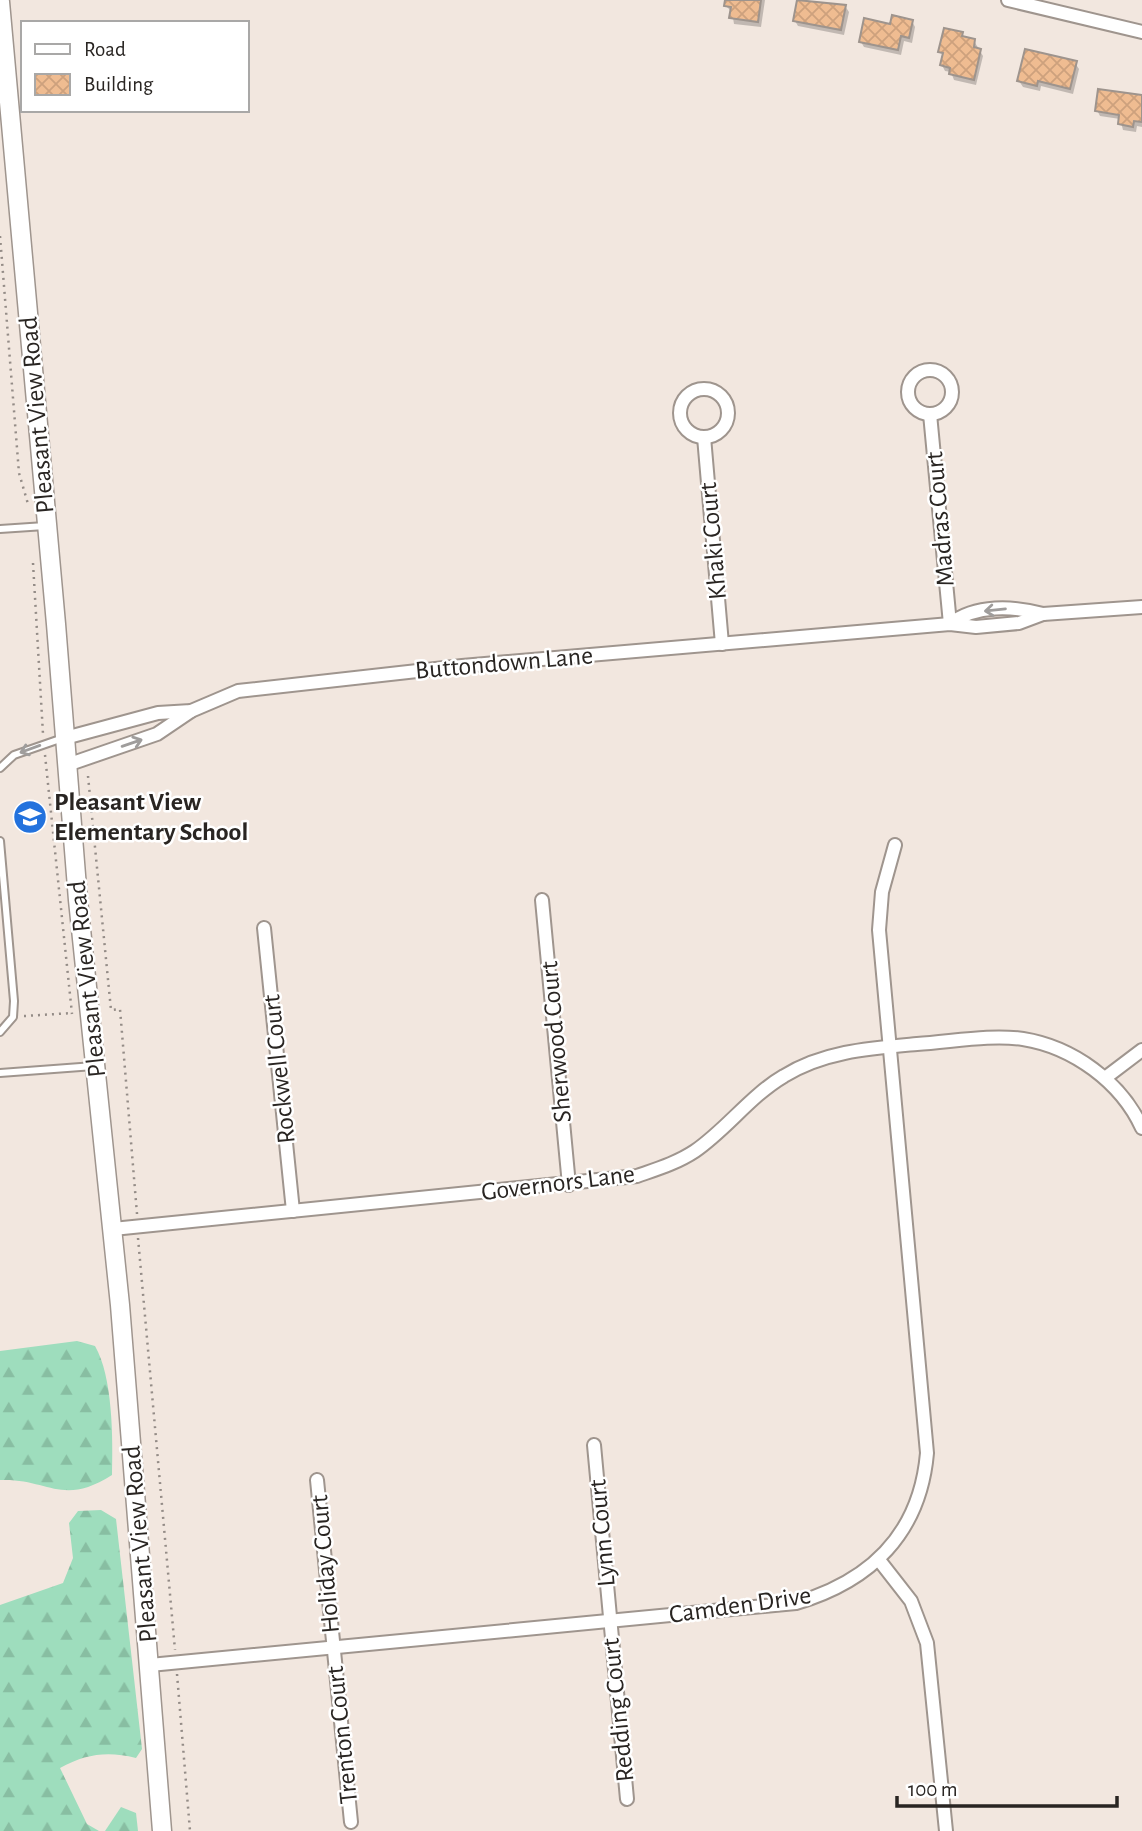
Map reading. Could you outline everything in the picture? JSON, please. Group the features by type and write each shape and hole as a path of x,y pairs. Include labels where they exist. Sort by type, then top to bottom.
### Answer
{"main road":[{"name":"Pleasant View Road","path":"0,2 7,164 39,526 65,738 113,1229 162,1831"}],"street":[{"path":"1009,0 1142,32"},
{"name":"Madras Court","path":"930,414 950,624"},
{"name":"Khaki Court","path":"704,437 722,644"},
{"name":"Buttondown Lane","path":"65,738 158,713 191,711 238,691 462,666 950,624 975,627 1019,623 1043,614 1142,607"},
{"path":"67,765 157,734 191,711"},
{"name":"Camden Drive","path":"150,1665 796,1602 839,1587 879,1560 911,1514 925,1476 927,1453 879,911 895,845"},
{"name":"Sherwood Court","path":"542,900 569,1185"},
{"name":"Rockwell Court","path":"264,928 293,1211"},
{"name":"Governors Lane","path":"113,1229 569,1185 637,1176 695,1151 751,1100 785,1075 820,1060 852,1051 890,1046 1005,1037 1025,1039 1066,1052 1105,1078 1127,1101 1142,1128"},
{"path":"1105,1078 1142,1051"},
{"name":"Lynn Court","path":"594,1445 609,1621"},
{"name":"Holiday Court","path":"317,1480 333,1648"},
{"path":"879,1560 911,1601 927,1643 946,1831"},
{"name":"Redding Court","path":"609,1621 627,1799"},
{"name":"Trenton Court","path":"333,1648 351,1822"}],"lane":[{"path":"0,529 39,526"},
{"path":"0,768 14,755 65,738"},
{"path":"0,841 13,1017 0,1032"},
{"path":"0,1073 96,1066"}],"path":[{"path":"0,236 19,473 39,526"},
{"path":"13,1017 72,1014 44,744 33,555"},
{"path":"88,776 111,1010 120,1009 190,1831"}],"green space":[{"path":"77,1341 95,1346 105,1374 112,1427 112,1475 80,1489 67,1490 0,1480 0,1351"},
{"path":"101,1510 116,1519 142,1749 136,1758 97,1755 60,1768 87,1824 99,1831 0,1831 0,1605 63,1583 73,1558 69,1523 78,1511"},
{"path":"121,1807 136,1813 138,1831 105,1831"}],"building":[{"path":"725,0 761,0 758,22 729,18 731,7 724,6"},
{"path":"797,0 846,5 841,30 793,21"},
{"path":"892,15 913,20 909,38 901,36 898,50 859,42 864,18 890,24"},
{"path":"944,28 963,32 962,36 975,39 974,47 981,49 974,80 949,74 950,68 940,65 943,53 938,52"},
{"path":"1025,49 1077,61 1070,89 1038,81 1037,86 1017,81"},
{"path":"1098,89 1142,95 1142,122 1134,121 1133,127 1118,124 1119,115 1095,111"}],"place":[{"name":"Pleasant View Elementary School","path":"30,817"}]}
